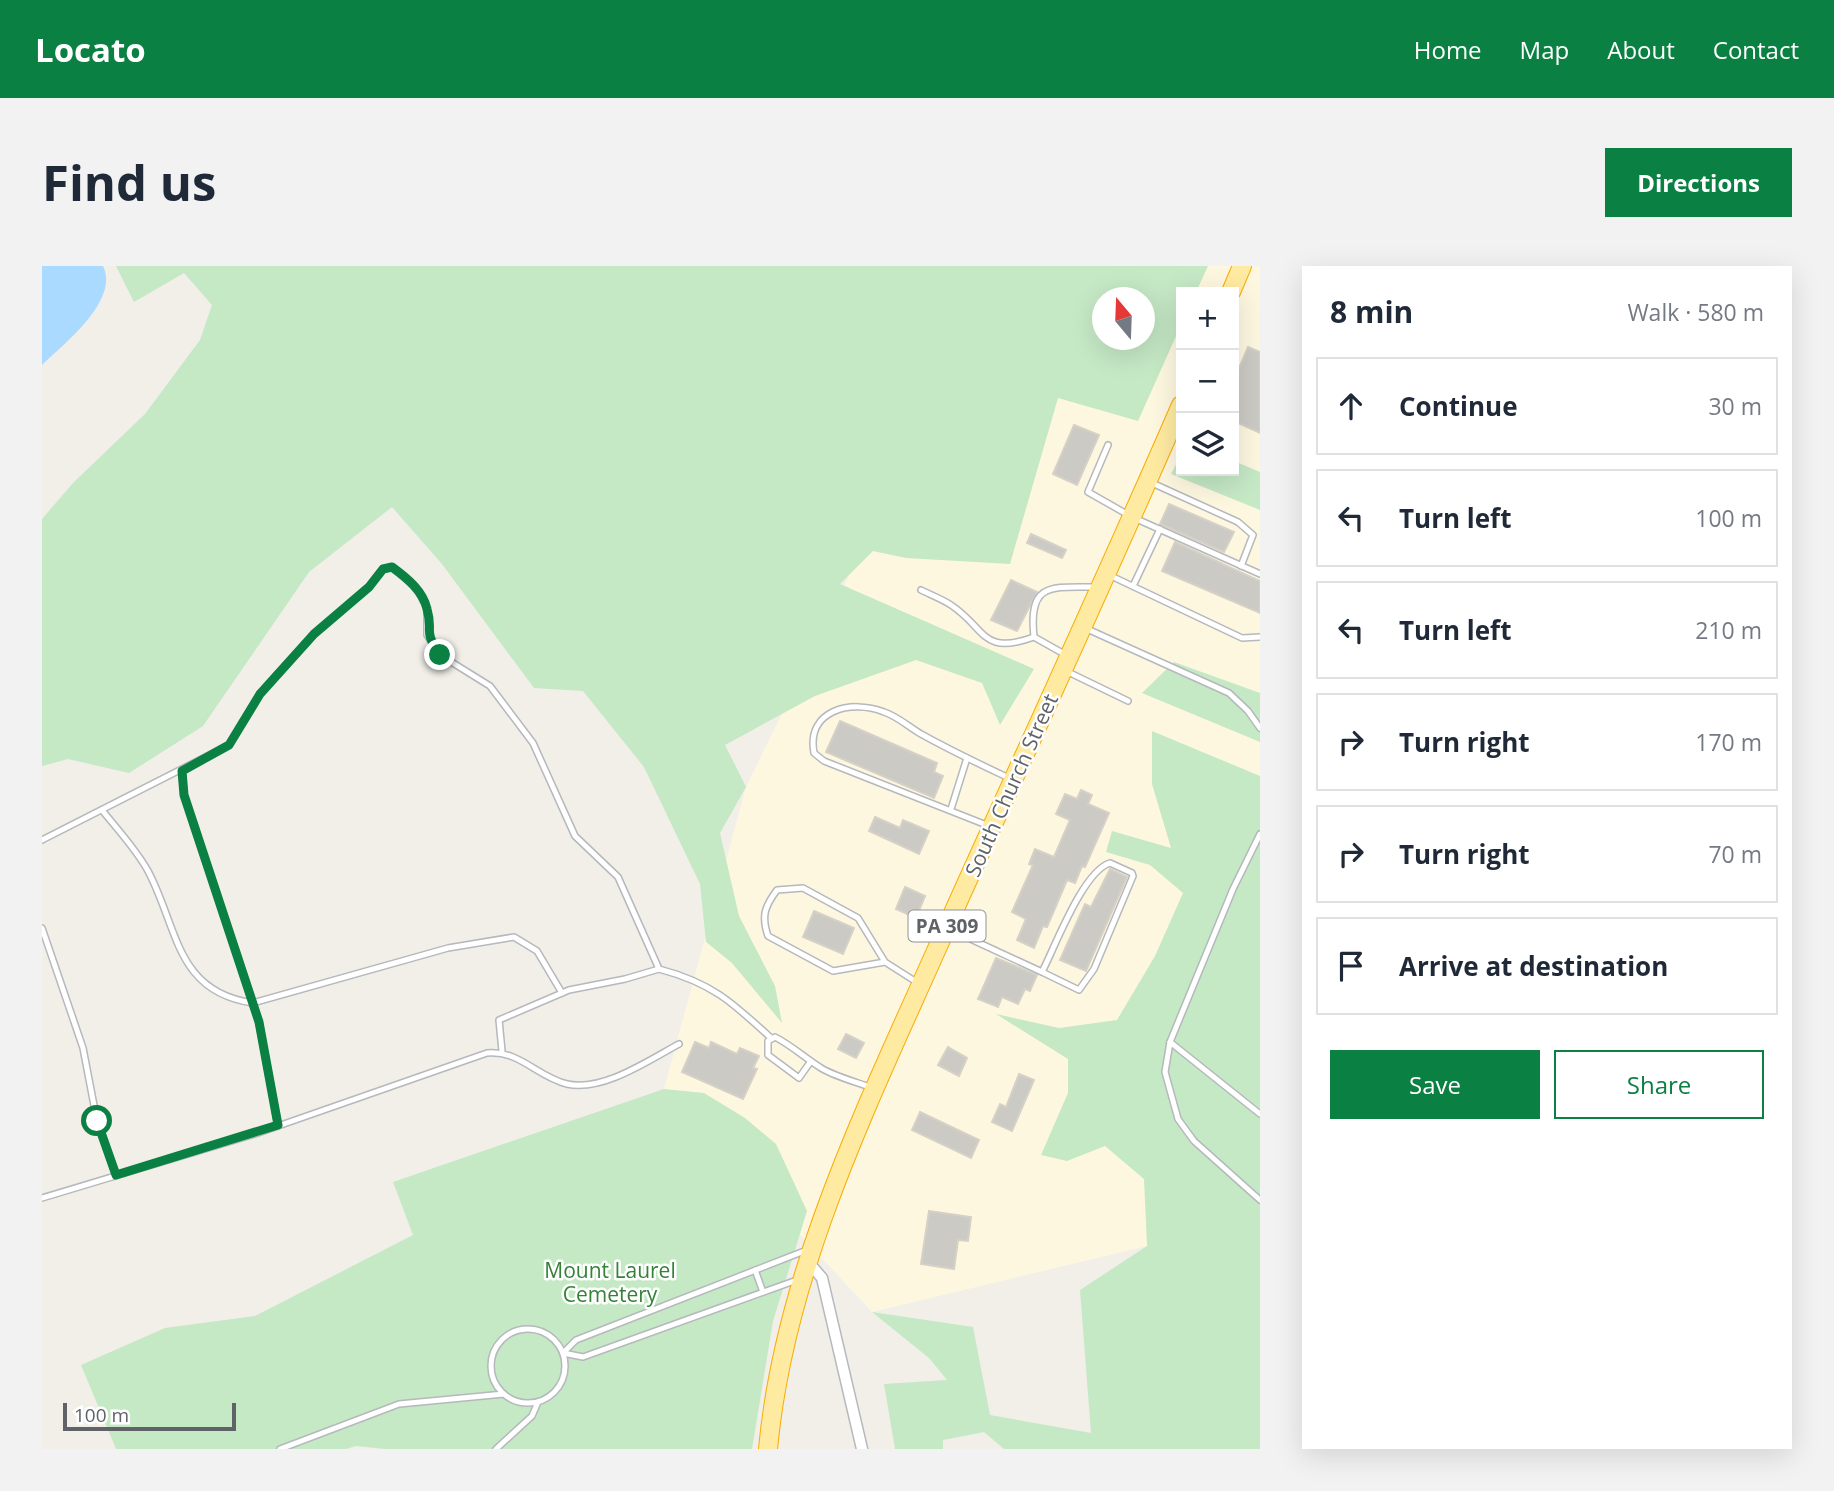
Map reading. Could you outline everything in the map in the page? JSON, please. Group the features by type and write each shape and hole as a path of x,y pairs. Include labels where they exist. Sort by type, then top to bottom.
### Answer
{"highway":[{"path":"1233,287 1242,266"},
{"name":"South Church Street","path":"768,1449 772,1405 792,1315 809,1262 876,1089 1177,413"}],"street":[{"path":"809,1262 822,1278 862,1449"}],"lane":[{"path":"1108,445 1088,492 1132,517 1260,574"},
{"path":"1147,481 1238,522 1253,536 1241,566"},
{"path":"1133,586 1160,529"},
{"path":"42,839 182,771 229,745 260,694 314,634 369,587 383,569 392,567 416,587 427,608 427,635 440,655 490,686 533,743 575,836 618,877 659,969"},
{"path":"1128,701 1066,663 1034,636 1032,616 1035,602 1044,590 1103,580 1133,586 1242,638 1260,637"},
{"path":"921,590 952,605 985,638 1010,645 1034,636"},
{"path":"1082,626 1229,693 1248,710 1260,728"},
{"path":"992,827 824,761 814,753 811,738 822,719 837,709 855,705 885,712 967,758 1013,780"},
{"path":"951,809 967,758"},
{"path":"182,771 184,795 253,1003 278,1125"},
{"path":"102,810 148,871 181,954 194,974 229,999 253,1003 448,948 514,937 537,951 562,993"},
{"path":"1260,834 1233,889 1170,1042 1166,1072 1178,1119 1194,1141 1260,1200"},
{"path":"947,928 1079,990 1094,969 1132,873 1110,863 1098,870 1080,895 1042,972"},
{"path":"885,962 833,971 768,936 763,921 766,905 777,890 803,888 858,918 885,962 921,985"},
{"path":"42,928 83,1048 97,1121 116,1175"},
{"path":"502,1051 499,1020 562,993 659,969 710,987 728,998 771,1038 784,1041 823,1069 876,1089"},
{"path":"771,1038 766,1046 768,1055 799,1078 811,1061"},
{"path":"1170,1042 1260,1114"},
{"path":"42,1198 278,1125 487,1053 502,1051 565,1084 579,1085 614,1076 679,1044"},
{"path":"563,1353 576,1340 755,1270 809,1262"},
{"path":"563,1353 583,1357 763,1292 809,1262"},
{"path":"755,1270 763,1292"},
{"path":"280,1449 399,1404 503,1394 526,1403 538,1402 558,1388 565,1365 563,1353 548,1334 537,1330 513,1332 502,1338 491,1360 491,1373 503,1394"},
{"path":"496,1449 532,1416 538,1402"}],"shaded area":[{"path":"1000,266 1260,266 1260,965 1147,1246 872,1312 664,1089 746,787"}],"green space":[{"path":"116,266 1208,266 1198,287 1176,287 1176,336 1138,421 1058,398 1010,564 906,558 873,551 840,584 1034,669 1000,725 982,683 916,660 815,696 725,745 746,787 720,833 739,916 775,986 782,1023 732,963 706,942 700,884 644,767 583,691 534,688 442,564 392,507 309,572 203,726 129,773 68,759 42,766 42,519 73,483 145,414 200,340 212,305 184,273 134,302"},
{"path":"1239,463 1260,472 1260,510 1171,474 1176,464 1176,476 1239,476"},
{"path":"1174,662 1260,693 1260,742 1142,693"},
{"path":"1152,731 1260,776 1260,1449 1004,1449 984,1432 943,1440 943,1449 895,1449 884,1384 947,1380 929,1358 872,1312 973,1327 990,1415 1091,1433 1080,1290 1147,1246 1144,1179 1105,1146 1067,1161 1041,1155 1068,1093 1068,1059 996,1014 1059,1028 1117,1020 1155,956 1183,893 1150,865 1106,852 1112,831 1171,848 1152,784"},
{"name":"Mount Laurel Cemetery","path":"664,1089 704,1093 745,1118 776,1144 807,1211 773,1321 752,1449 385,1449 356,1446 346,1449 116,1449 81,1365 165,1328 255,1316 413,1235 393,1182"}],"water":[{"path":"42,266 103,266 106,279 104,293 97,307 42,365"}],"building":[{"path":"1248,347 1260,352 1260,433 1239,423 1239,368"},
{"path":"1074,425 1099,435 1077,485 1053,474"},
{"path":"1169,504 1234,532 1224,552 1160,524"},
{"path":"1031,534 1066,550 1062,558 1027,543"},
{"path":"1175,542 1260,581 1260,613 1162,571"},
{"path":"1011,580 1037,592 1017,631 991,620"},
{"path":"840,721 937,763 934,772 943,776 934,798 826,752"},
{"path":"1081,790 1092,795 1088,804 1109,813 1085,867 1082,866 1075,883 1067,880 1047,927 1043,926 1034,948 1017,940 1026,919 1012,912 1033,865 1029,864 1035,849 1054,857 1070,820 1056,814 1065,794 1077,799"},
{"path":"875,817 900,828 903,820 929,831 919,854 869,831"},
{"path":"1110,869 1127,877 1086,971 1060,960 1085,904 1091,907"},
{"path":"905,887 925,896 916,918 896,909"},
{"path":"814,911 854,928 843,954 803,937"},
{"path":"996,958 1037,975 1030,991 1025,989 1018,1004 1002,997 998,1007 978,999"},
{"path":"846,1034 864,1043 856,1058 838,1049"},
{"path":"695,1042 709,1048 711,1042 737,1054 740,1048 759,1056 753,1068 757,1069 743,1099 682,1072"},
{"path":"948,1047 967,1058 959,1076 938,1065"},
{"path":"1019,1074 1034,1080 1012,1131 992,1122 1000,1104 1006,1107"},
{"path":"920,1112 979,1140 971,1158 912,1130"},
{"path":"929,1211 971,1217 968,1241 958,1240 954,1269 921,1264"}],"route":[{"path":"97,1121 116,1175 278,1125 259,1022 184,795 182,771 229,745 260,694 314,634 369,587 383,569 392,567 416,587 427,608 427,635 440,655"}]}
